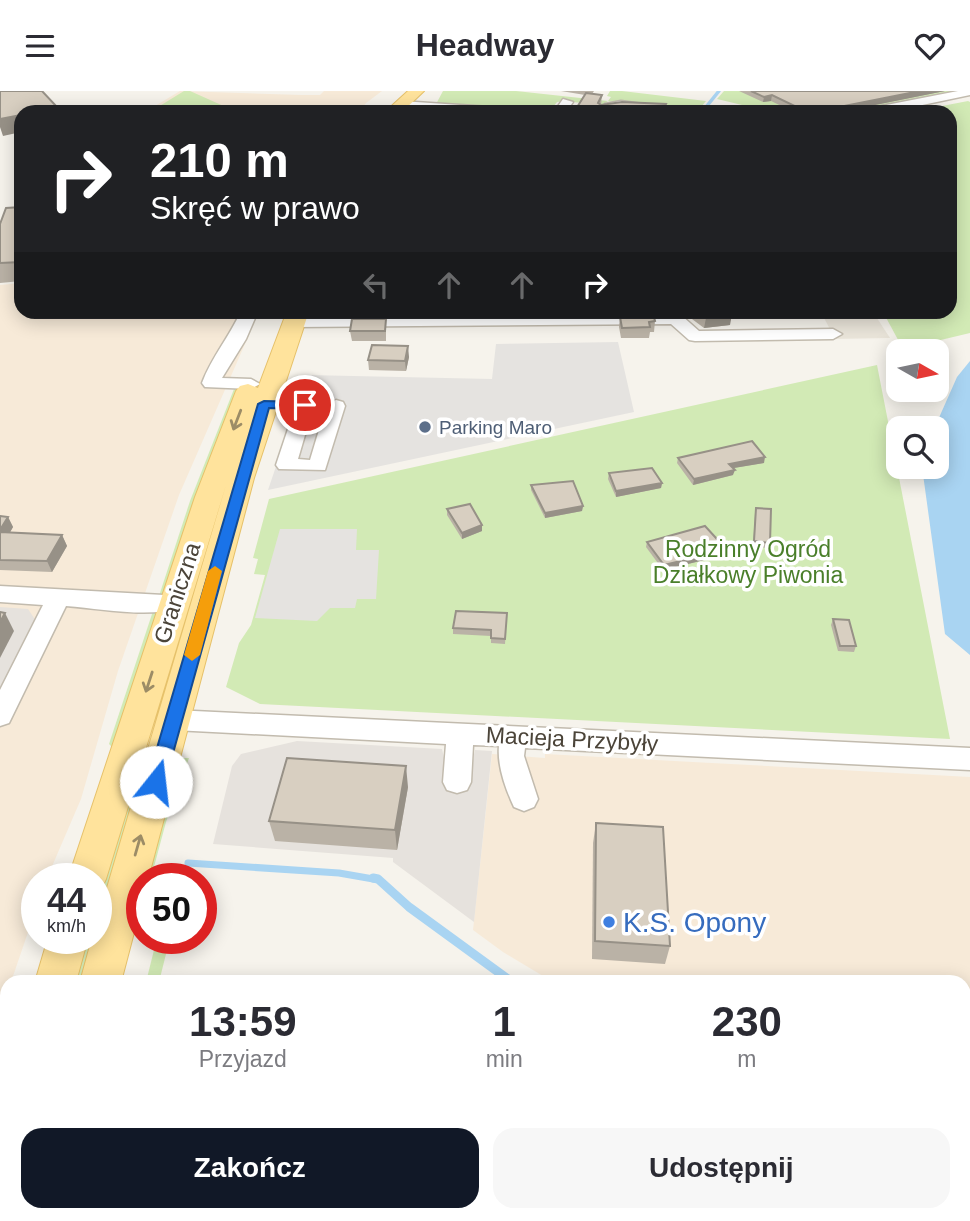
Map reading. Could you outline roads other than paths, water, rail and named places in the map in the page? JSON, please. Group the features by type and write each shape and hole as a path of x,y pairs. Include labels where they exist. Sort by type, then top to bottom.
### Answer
{"main road":[{"path":"397,103 417,91"},
{"name":"Graniczna","path":"92,863 208,497 258,394 289,319"},
{"name":"Graniczna","path":"102,975 174,720 258,394"},
{"path":"57,975 63,954"}],"street":[{"path":"906,105 970,92"},
{"path":"397,103 421,105"},
{"path":"246,319 237,339 216,369 211,383 305,405 342,407 317,466 286,465 305,405"},
{"path":"676,319 695,336 833,334"},
{"path":"0,594 174,602"},
{"path":"0,716 59,597"},
{"name":"Macieja Przybyły","path":"174,720 970,759"},
{"path":"457,782 460,733"},
{"path":"513,736 511,756 524,799"}],"water":[{"path":"970,361 970,655 945,634 924,479 949,479 949,416 940,416 946,403 949,402 949,395 957,377"}],"waterway":[{"path":"708,105 719,91"},
{"path":"217,865 339,873 379,880"},
{"path":"373,878 378,879 409,907 502,975"}],"place":[{"name":"Parking Maro","path":"425,427"},
{"name":"K.S. Opony","path":"609,922"}],"park label":[{"name":"Rodzinny Ogród Działkowy Piwonia","path":"748,562"}]}
